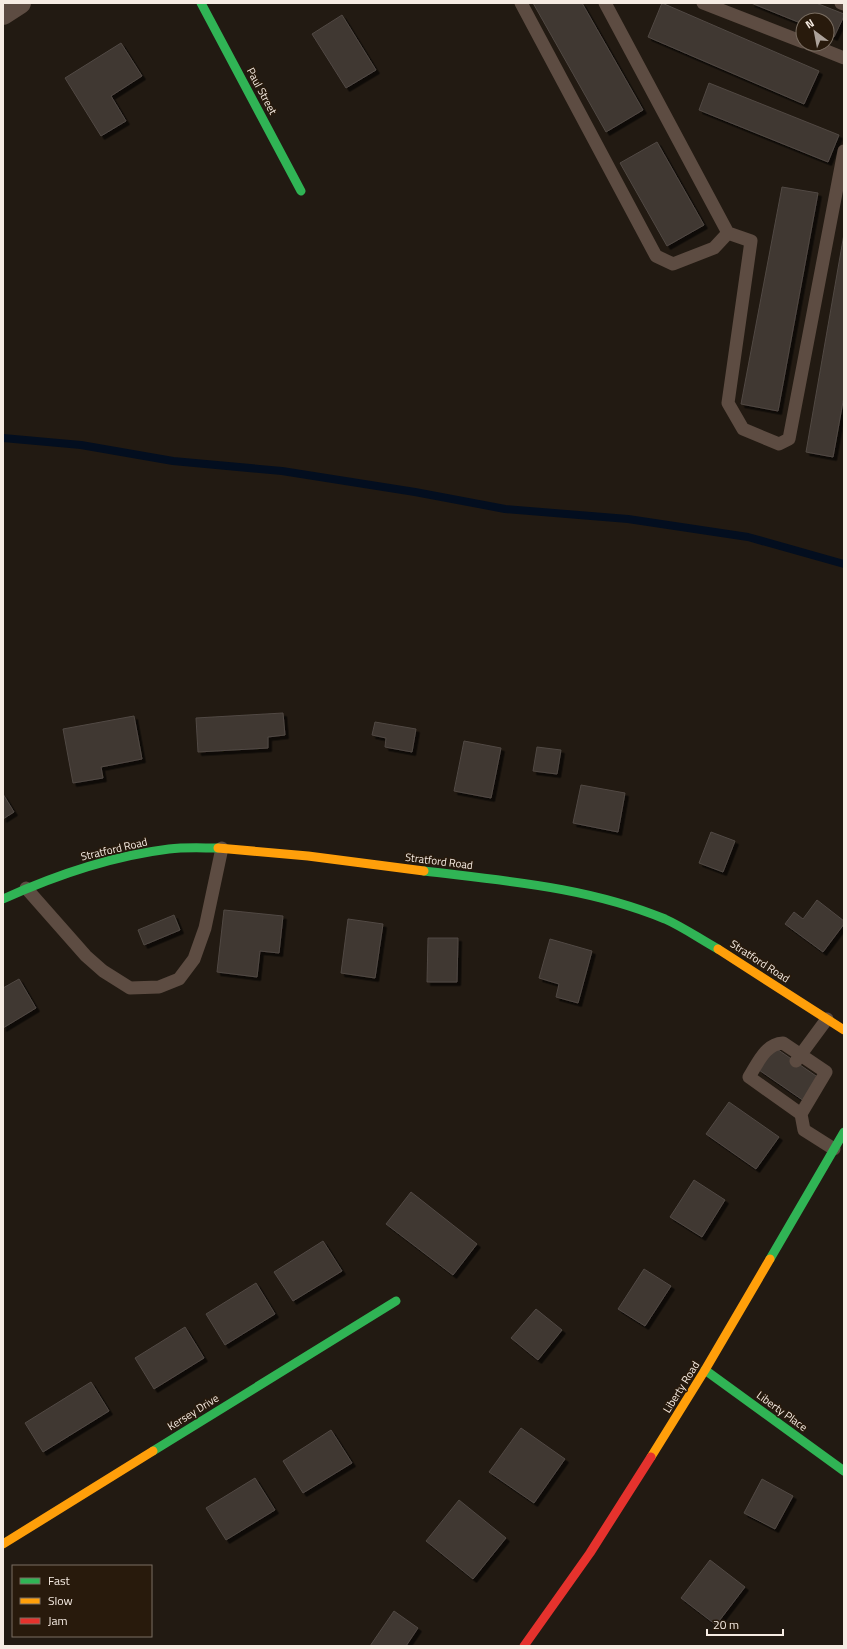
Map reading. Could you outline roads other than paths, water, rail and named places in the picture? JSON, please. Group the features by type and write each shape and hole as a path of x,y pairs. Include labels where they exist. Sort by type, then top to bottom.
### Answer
{"street":[{"path":"3,14 20,3"},
{"name":"Paul Street","path":"201,3 301,191"},
{"name":"Stratford Road","path":"3,899 26,888 102,862 170,849 222,848 308,856 565,889 632,907 666,920 730,956 844,1030"},
{"name":"Liberty Road","path":"524,1646 590,1553 706,1370 844,1132"},
{"name":"Kersey Drive","path":"3,1544 396,1301"},
{"name":"Liberty Place","path":"706,1370 844,1471"}],"lane":[{"path":"521,3 656,256 673,264 714,248 728,233"},
{"path":"605,3 728,233 751,241 728,403 743,429 779,444 789,439 844,151"},
{"path":"703,3 795,39"},
{"path":"829,52 844,58"},
{"path":"26,888 86,956 103,971 130,988 159,987 179,979 194,959 205,928 222,848"},
{"path":"798,1059 827,1019"},
{"path":"801,1114 826,1072 798,1059 783,1043 775,1043 768,1048 749,1077 776,1089 801,1114 804,1130 834,1149"}],"waterway":[{"path":"3,438 81,445 173,461 282,471 415,492 505,509 628,519 748,537 844,564"}]}
